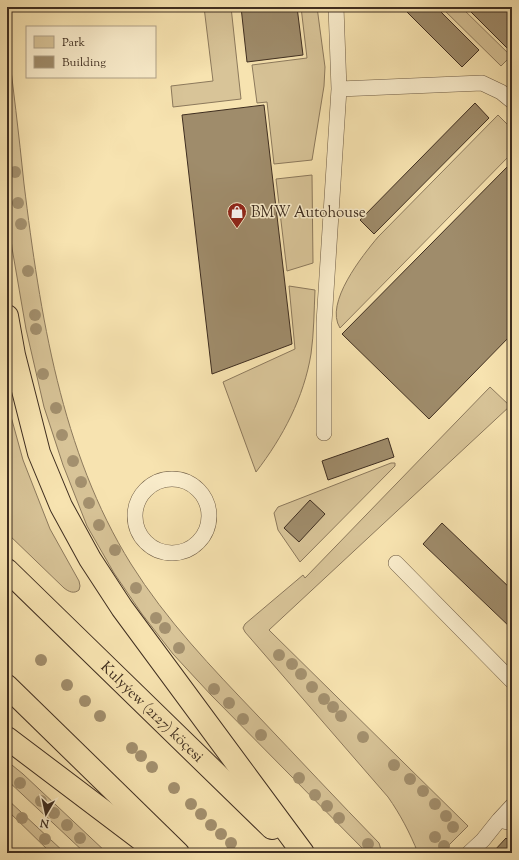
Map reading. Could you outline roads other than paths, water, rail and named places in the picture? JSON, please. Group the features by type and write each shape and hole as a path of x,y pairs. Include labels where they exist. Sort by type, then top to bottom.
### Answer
{"highway":[{"path":"7,316 14,355 39,453 61,506 86,552 122,608 303,853"},
{"name":"Kulyýew (2127) köçesi","path":"7,570 297,853"},
{"path":"7,686 178,853"},
{"path":"7,738 159,853"}],"lane":[{"path":"324,433 324,323 339,89 336,7"},
{"path":"339,89 482,83 501,92 512,101"},
{"path":"174,479 185,481 196,487 208,506 208,522 201,539 192,547 182,551 170,553 154,548 141,536 136,526 135,514 137,503 143,492 152,484 162,480 174,479"},
{"path":"396,563 512,680"},
{"path":"469,853 506,821 512,806"}],"place":[{"name":"BMW Autohouse","path":"237,229"}]}
